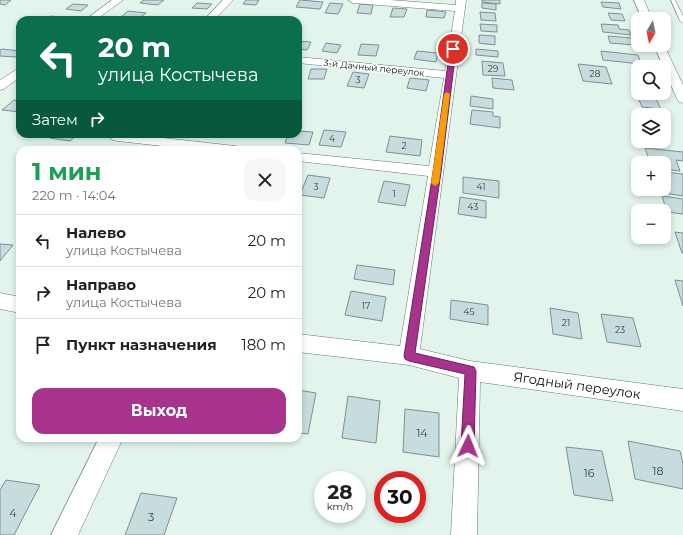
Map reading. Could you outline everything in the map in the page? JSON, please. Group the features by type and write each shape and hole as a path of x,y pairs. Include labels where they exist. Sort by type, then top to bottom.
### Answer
{"street":[{"path":"96,16 118,0"},
{"path":"213,16 228,0"},
{"path":"302,344 409,356 437,172 460,4 353,0"},
{"path":"639,0 644,12"},
{"path":"662,52 683,99"},
{"name":"3-й Дачный переулок","path":"302,60 449,76"},
{"path":"0,86 16,75"},
{"path":"118,138 196,146"},
{"path":"302,157 437,172"},
{"path":"0,302 16,304"},
{"name":"Ягодный переулок","path":"409,356 470,371 683,400"},
{"path":"464,535 470,371"},
{"path":"64,535 109,442"}],"lane":[{"path":"673,0 683,21"}],"building":[{"path":"0,0 11,0 5,5 0,4"},
{"path":"144,0 164,0 158,5 140,3"},
{"path":"246,0 259,0 256,5 243,4"},
{"path":"300,0 323,2 320,9 296,7"},
{"path":"482,0 500,0 500,4 482,2"},
{"path":"601,2 619,3 621,9 603,7"},
{"path":"197,3 212,4 207,9 192,8"},
{"path":"330,3 343,4 338,14 325,13"},
{"path":"482,3 496,4 496,10 482,8"},
{"path":"73,4 88,5 81,11 66,9"},
{"path":"360,4 373,5 371,14 357,13"},
{"path":"393,8 407,9 404,17 390,17"},
{"path":"427,10 446,12 444,18 426,17"},
{"path":"128,11 146,13 142,16 122,16"},
{"path":"480,12 495,13 496,21 481,20"},
{"path":"608,13 622,14 625,21 611,20"},
{"path":"480,24 497,25 497,32 481,31"},
{"path":"601,24 618,25 619,29 629,30 631,35 603,32"},
{"path":"479,35 495,36 495,45 479,43"},
{"path":"608,36 631,38 631,45 610,43"},
{"path":"302,41 311,42 307,50 302,49"},
{"path":"326,43 341,45 337,53 322,51"},
{"path":"361,44 379,45 376,56 358,55"},
{"path":"476,49 498,51 498,57 476,55"},
{"path":"0,50 16,51 16,56 0,56"},
{"path":"417,51 438,53 436,62 414,59"},
{"path":"601,51 638,55 640,60 631,60 631,63 603,60"},
{"path":"482,61 503,63 505,76 483,75"},
{"path":"578,64 606,67 612,84 583,81"},
{"path":"311,69 327,69 324,79 308,79"},
{"path":"353,72 369,74 364,88 347,86"},
{"path":"410,78 429,80 426,91 407,88"},
{"path":"492,78 512,80 514,90 493,88"},
{"path":"471,96 493,99 493,109 470,106"},
{"path":"14,100 16,100 16,112 2,110"},
{"path":"639,100 656,100 660,108 652,108 642,107"},
{"path":"472,110 493,112 493,116 500,117 500,128 470,124"},
{"path":"324,130 346,132 341,147 319,145"},
{"path":"302,131 313,132 309,145 285,143 287,138 302,138"},
{"path":"390,136 422,140 420,156 386,152"},
{"path":"50,138 73,138 70,141"},
{"path":"645,148 683,152 683,161 676,160 680,171 671,170 671,156 648,156"},
{"path":"671,173 683,174 683,196 671,194"},
{"path":"308,175 330,178 324,198 302,195 302,190"},
{"path":"463,177 499,181 499,198 463,193"},
{"path":"384,181 410,185 405,206 378,202"},
{"path":"662,196 683,199 683,214 671,212 671,204 664,204"},
{"path":"460,197 486,201 486,218 458,214"},
{"path":"675,232 683,233 683,253 682,253"},
{"path":"0,244 13,245 0,261"},
{"path":"357,265 395,270 393,285 354,279"},
{"path":"675,280 683,281 683,306"},
{"path":"351,291 386,297 382,321 345,315"},
{"path":"451,300 488,305 488,325 450,319"},
{"path":"550,308 578,313 582,339 553,334"},
{"path":"601,314 633,318 641,347 607,342"},
{"path":"302,391 316,393 308,434 302,433"},
{"path":"348,396 380,401 376,443 342,438"},
{"path":"405,409 439,413 439,457 403,452"},
{"path":"628,441 680,451 683,464 683,489 635,479"},
{"path":"566,447 602,451 613,501 574,495"},
{"path":"6,480 40,485 14,535 0,535 0,490"},
{"path":"141,493 177,498 164,535 125,535"}],"slow traffic":[{"path":"435,183 447,94"}],"route":[{"path":"453,49 437,172 409,356 470,371 468,446"}]}
